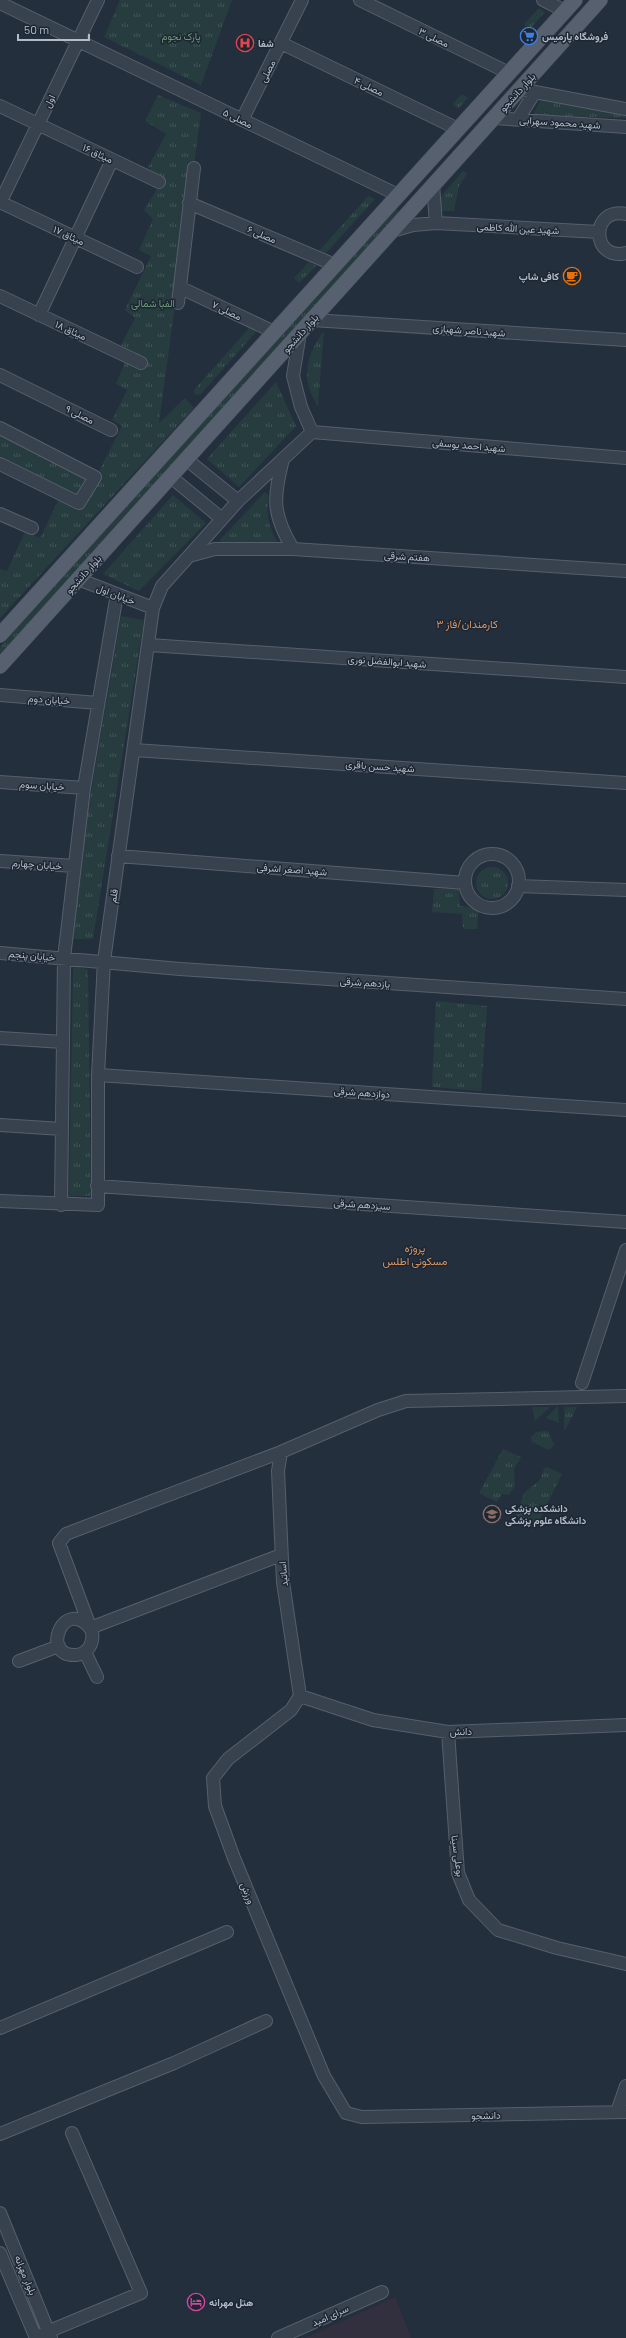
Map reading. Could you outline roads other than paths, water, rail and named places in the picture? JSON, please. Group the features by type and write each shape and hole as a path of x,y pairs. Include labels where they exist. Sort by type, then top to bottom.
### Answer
{"main road":[{"name":"بلوار دانشجو","path":"0,666 600,0"},
{"name":"بلوار دانشجو","path":"0,635 570,5"},
{"path":"398,196 414,205"}],"street":[{"name":"اول","path":"0,202 98,0"},
{"name":"مصلی","path":"242,120 302,0"},
{"name":"مصلی ۳","path":"360,0 509,73"},
{"path":"543,0 570,5"},
{"name":"مصلی ۵","path":"0,3 398,196"},
{"name":"مصلی ۴","path":"281,43 458,129"},
{"name":"شهید محمود سهرابی","path":"519,89 626,109"},
{"path":"518,120 535,92"},
{"name":"میثاق ۱۶","path":"0,106 159,182"},
{"name":"شهید محمود سهرابی","path":"494,118 626,127"},
{"path":"39,314 74,237 112,160"},
{"path":"178,303 181,288 189,203 194,168"},
{"path":"433,185 436,223"},
{"name":"میثاق ۱۷","path":"0,202 137,267"},
{"name":"مصلی ۶","path":"189,203 334,265"},
{"path":"626,214 616,213 606,218 599,232 601,243 608,251 618,254 626,253"},
{"name":"شهید عین الله کاظمی","path":"392,231 413,225 436,223 599,232"},
{"name":"مصلی ۷","path":"181,288 274,332"},
{"name":"میثاق ۱۸","path":"0,296 141,363"},
{"name":"شهید ناصر شهبازی","path":"312,320 626,340"},
{"path":"300,333 293,376 301,407 312,432"},
{"name":"مصلی ۹","path":"0,375 111,430"},
{"path":"0,428 95,477 79,503 0,464"},
{"name":"شهید احمد یوسفی","path":"312,432 626,458"},
{"name":"قلم","path":"61,1205 98,1205 98,1075 104,961 153,608 162,586 238,501 312,432"},
{"path":"186,459 238,501"},
{"path":"283,459 276,489 277,513 282,530 293,549"},
{"path":"171,476 222,519"},
{"path":"0,514 32,528"},
{"name":"هفتم شرقی","path":"189,556 215,549 293,549 626,571"},
{"name":"خیابان اول","path":"78,579 153,608"},
{"path":"0,1201 61,1205 64,958 84,788 117,594"},
{"name":"شهید ابوالفضل نوری","path":"149,645 626,677"},
{"name":"خیابان دوم","path":"0,695 98,703"},
{"name":"شهید حسن باقری","path":"134,750 626,783"},
{"name":"خیابان سوم","path":"0,782 84,788"},
{"path":"496,854 509,860 514,866 518,879 518,886 512,898 501,906 494,908 480,905 474,901 469,896 465,883 467,869 471,863 482,855 496,854"},
{"name":"شهید اصغر اشرفی","path":"118,856 465,883"},
{"name":"خیابان چهارم","path":"0,861 74,866"},
{"path":"518,886 626,890"},
{"name":"خیابان پنجم","path":"0,952 104,961"},
{"name":"یازدهم شرقی","path":"104,961 188,970 626,999"},
{"path":"0,1038 63,1042"},
{"name":"دوازدهم شرقی","path":"98,1075 626,1110"},
{"path":"0,1125 62,1129"},
{"name":"سیزدهم شرقی","path":"97,1186 626,1222"},
{"path":"582,1383 626,1250"},
{"path":"90,1628 82,1621 71,1620 66,1622 58,1630 57,1641 59,1646 71,1655 85,1652 92,1641 90,1628 59,1543 66,1534 281,1452 378,1410 406,1401 626,1396"},
{"name":"اساتید","path":"281,1452 278,1471 283,1582 300,1696"},
{"path":"90,1628 281,1555"},
{"path":"19,1661 59,1646"},
{"path":"85,1652 97,1677"},
{"name":"دانش","path":"300,1696 373,1720 448,1732 626,1725"},
{"name":"ورزش","path":"300,1696 291,1710 228,1759 213,1778 215,1806 234,1858 324,2076 346,2112"},
{"name":"بوعلی سینا","path":"448,1732 458,1873 469,1900 498,1930 557,1948 626,1964"},
{"path":"0,2028 227,1932"},
{"path":"0,2134 174,2063 266,2021"},
{"path":"621,2112 626,2086"},
{"name":"دانشجو","path":"346,2112 362,2117 621,2112"},
{"path":"35,2338 50,2335 141,2293 72,2133"},
{"name":"بلوار مهرانه","path":"0,2213 50,2335"},
{"name":"بلوار مهرانه","path":"0,2253 35,2338"},
{"name":"سرای امید","path":"278,2338 382,2292"}],"place":[{"name":"فروشگاه پارمیس","path":"529,36"},
{"name":"شفا","path":"245,43"},
{"name":"کافی شاپ","path":"572,276"},
{"name":"دانشکده پزشکی دانشگاه علوم پزشکی","path":"492,1514"},
{"name":"هتل مهرانه","path":"196,2302"}],"district":[{"name":"کارمندان/فاز ۳","path":"467,624"},
{"name":"پروژه مسکونی اطلس","path":"415,1254"}],"park label":[{"name":"پارک نجوم","path":"181,36"},
{"name":"الفبا شمالی","path":"153,303"}]}
